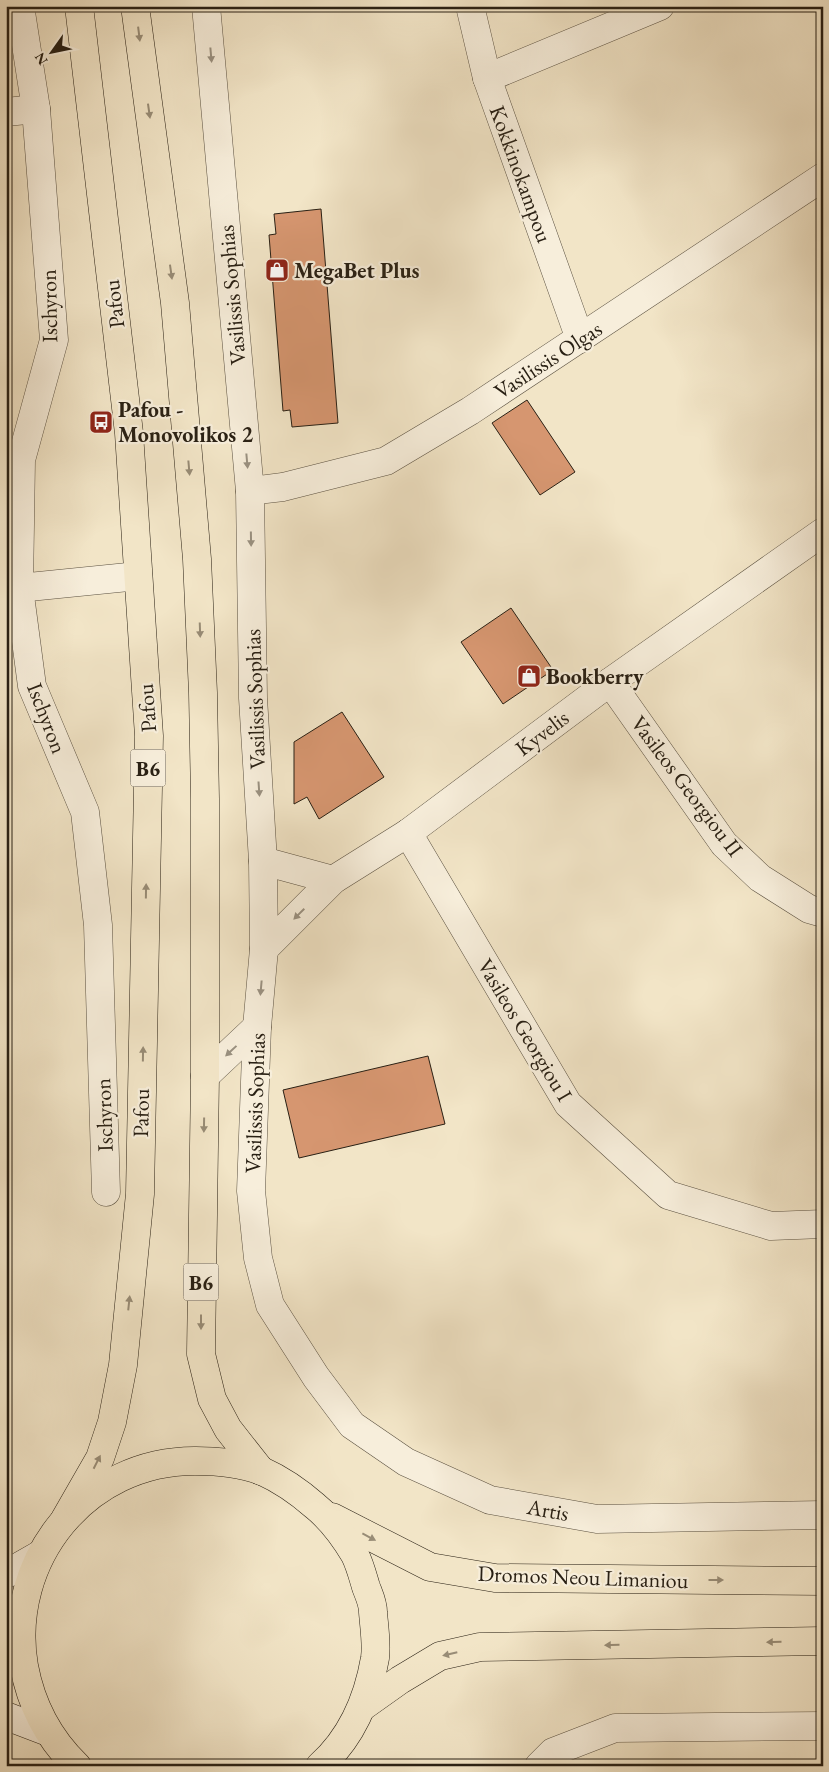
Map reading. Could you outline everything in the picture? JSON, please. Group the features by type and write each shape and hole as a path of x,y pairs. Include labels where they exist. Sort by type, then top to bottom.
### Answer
{"main road":[{"name":"Pafou","path":"65,1519 100,1458 112,1422 122,1365 140,1194 149,736 129,433 79,6"},
{"name":"B6","path":"135,6 175,303 197,559 203,693 204,789 205,1076 201,1354 212,1399 228,1429 261,1471"},
{"name":"B6","path":"77,1766 66,1756 48,1732 28,1689 21,1643 25,1598 41,1554 51,1536 65,1519 96,1491 135,1471 177,1460 220,1460 261,1471 296,1489 326,1514 356,1556 373,1605 375,1657 362,1707 344,1740 326,1762"},
{"name":"Dromos Neou Limaniou","path":"326,1514 430,1567 495,1578 823,1581"},
{"path":"362,1707 400,1680 440,1656 480,1647 823,1641"}],"street":[{"name":"Ischyron","path":"20,6 36,109 54,340 21,460 20,588 32,686 84,812 98,925 106,1192"},
{"name":"Vasilissis Sophias","path":"206,6 250,491 253,698 263,861 264,949 257,1027 251,1191 258,1258 270,1305 316,1377"},
{"name":"Kokkinokampou","path":"470,6 487,78 580,339"},
{"path":"487,78 660,6"},
{"path":"6,112 36,109"},
{"name":"Vasilissis Olgas","path":"250,491 283,487 386,461 470,411 823,177"},
{"name":"Kyvelis","path":"264,949 333,880 408,833 610,682 823,532"},
{"path":"20,588 138,576"},
{"name":"Vasileos Georgiou II","path":"610,682 724,844 760,878 818,906"},
{"name":"Vasileos Georgiou I","path":"408,833 568,1104 668,1195 771,1226 823,1224"},
{"path":"263,861 333,880"},
{"path":"205,1076 257,1027"},
{"name":"Artis","path":"316,1377 352,1424 406,1462 490,1500 597,1519 823,1515"},
{"path":"6,1574 41,1554"},
{"path":"6,1716 48,1732"},
{"path":"539,1766 552,1752 615,1728 823,1726"}],"building":[{"path":"321,209 338,423 292,427 290,410 283,411 269,235 276,234 274,214"},
{"path":"527,400 575,472 540,495 492,423"},
{"path":"511,608 553,670 503,704 461,642"},
{"path":"342,712 384,777 319,819 307,797 294,804 294,742"},
{"path":"428,1056 445,1124 299,1158 283,1090"}],"place":[{"name":"MegaBet Plus","path":"277,270"},
{"name":"Pafou - Monovolikos 2","path":"101,422"},
{"name":"Bookberry","path":"529,676"}]}
